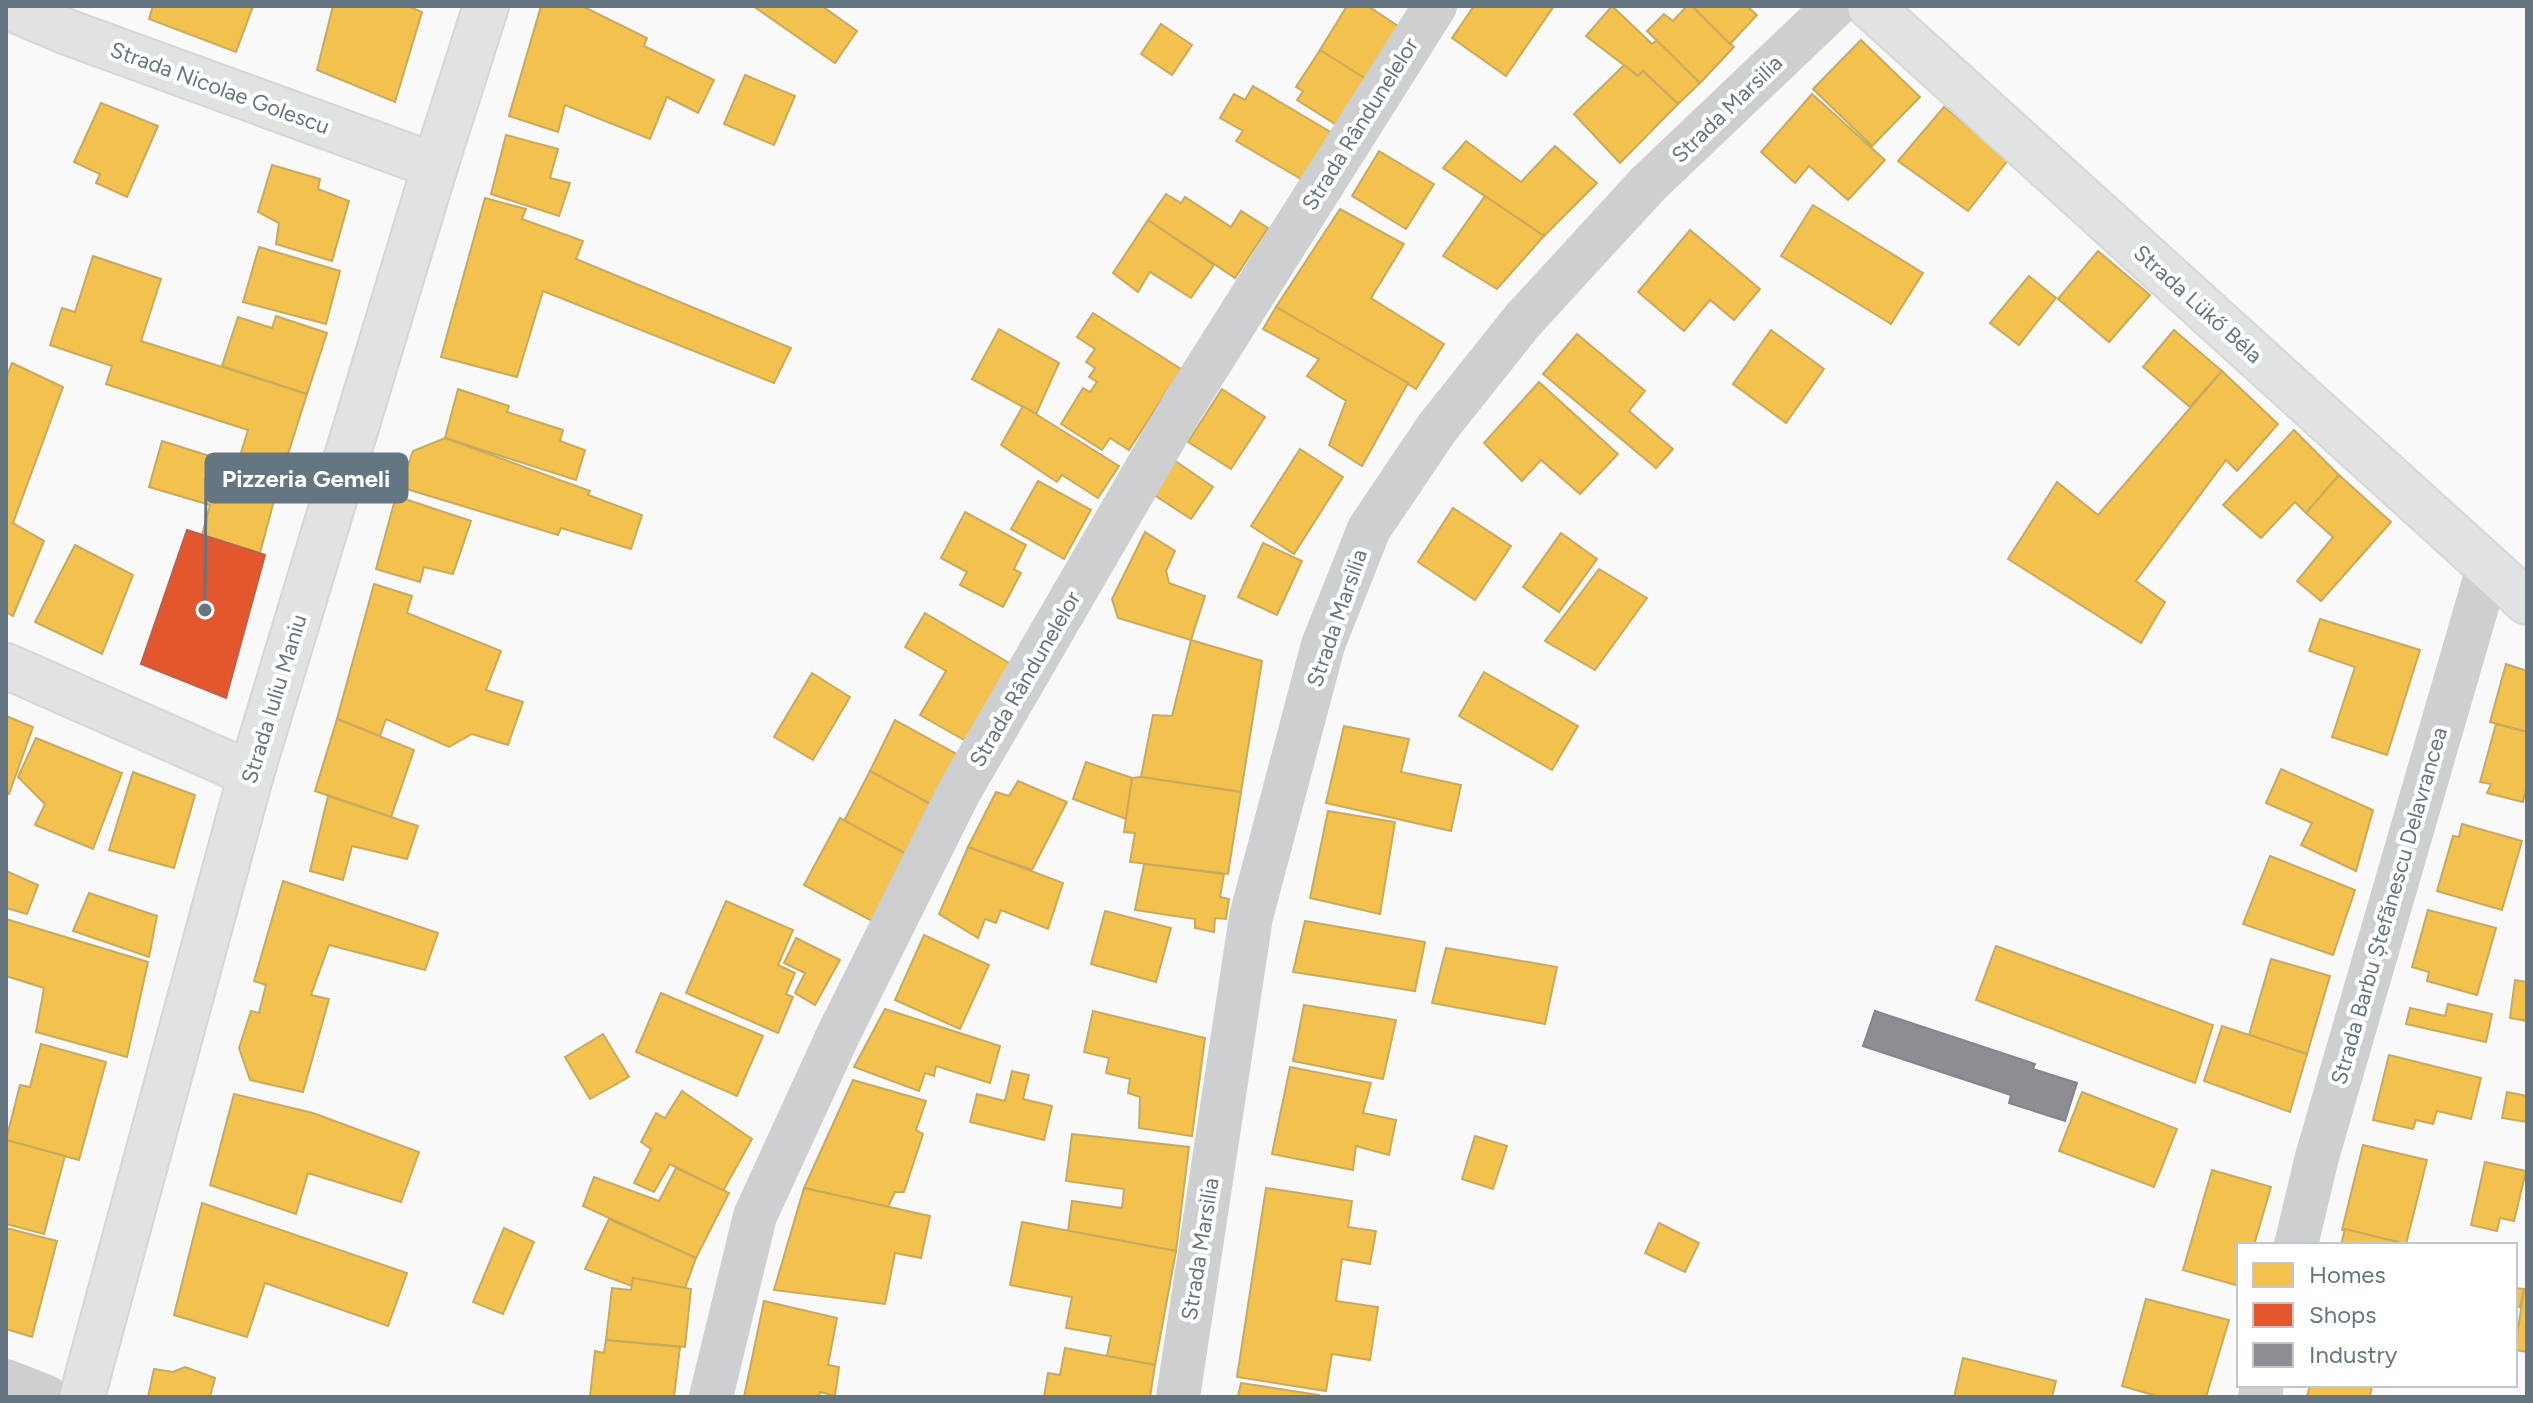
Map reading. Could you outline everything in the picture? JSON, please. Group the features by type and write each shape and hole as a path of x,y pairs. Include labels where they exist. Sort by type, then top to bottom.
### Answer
{"main road":[{"name":"Strada Nicolae Golescu","path":"6,6 67,32 435,166"},
{"name":"Strada Iuliu Maniu","path":"82,1397 251,774 486,6"},
{"name":"Strada Lükő Béla","path":"1870,6 2527,602"},
{"path":"6,666 251,774"}],"street":[{"name":"Strada Rândunelelor","path":"711,1397 755,1216 839,1033 959,792 1184,404 1435,6"},
{"name":"Strada Marsilia","path":"1178,1397 1251,917 1323,645 1369,529 1437,428 1523,320 1648,184 1835,6"},
{"name":"Strada Barbu Ștefănescu Delavrancea","path":"2297,1243 2326,1128 2488,568"},
{"path":"6,1381 47,1397"}],"building: Homes":[{"path":"153,6 253,6 236,52 149,19"},
{"path":"333,6 408,6 422,12 395,102 317,70"},
{"path":"541,6 582,6 647,38 644,46 714,80 698,113 667,97 650,139 565,105 558,132 509,116"},
{"path":"753,6 822,6 857,31 835,63"},
{"path":"1347,6 1368,6 1401,28 1369,81 1320,50"},
{"path":"1474,6 1554,6 1506,76 1452,38"},
{"path":"1612,6 1652,44 1657,40 1700,83 1678,104 1643,71 1638,76 1586,36"},
{"path":"1687,6 1692,6 1734,47 1700,83 1647,31 1664,14 1673,21"},
{"path":"1692,6 1747,6 1757,15 1730,44"},
{"path":"1161,24 1192,45 1172,75 1141,54"},
{"path":"1861,40 1920,97 1872,146 1813,89"},
{"path":"1320,50 1369,81 1340,127 1297,100 1303,91 1296,87"},
{"path":"1624,65 1638,76 1643,71 1678,104 1620,163 1574,114"},
{"path":"745,75 795,96 774,145 724,124"},
{"path":"1253,86 1334,134 1306,182 1236,141 1243,131 1220,118 1234,94 1245,100"},
{"path":"1812,94 1885,160 1848,200 1809,166 1795,183 1761,152"},
{"path":"101,103 158,126 127,197 96,183 100,174 74,162"},
{"path":"1944,107 2009,159 1968,211 1898,161"},
{"path":"506,135 558,149 550,178 570,183 559,216 491,194"},
{"path":"1466,141 1521,182 1555,146 1597,183 1544,236 1443,168"},
{"path":"1379,151 1434,184 1406,229 1352,196"},
{"path":"272,165 320,179 318,189 349,201 332,261 276,244 279,223 258,212"},
{"path":"1166,194 1181,203 1185,197 1231,227 1241,211 1268,228 1235,278 1148,220"},
{"path":"1485,196 1544,236 1497,289 1443,256"},
{"path":"485,198 526,209 522,219 583,241 576,259 791,348 774,383 543,291 517,377 441,357"},
{"path":"1813,205 1923,273 1891,324 1781,256"},
{"path":"1340,209 1404,244 1371,298 1444,344 1416,389 1276,307"},
{"path":"1148,220 1214,265 1191,298 1150,272 1138,292 1113,273"},
{"path":"1690,230 1760,289 1734,320 1710,300 1684,331 1638,292"},
{"path":"259,247 340,271 326,324 243,302"},
{"path":"2098,251 2150,295 2109,342 2058,299"},
{"path":"93,256 161,279 141,341 307,394 282,473 239,459 248,430 106,384 112,366 50,345 62,308 75,312"},
{"path":"2029,276 2056,298 2019,345 1990,323"},
{"path":"1276,307 1408,383 1362,466 1329,445 1346,401 1307,376 1319,359 1263,329"},
{"path":"1093,313 1181,369 1129,450 1110,438 1102,450 1061,424 1083,388 1090,392 1097,382 1089,377 1095,368 1086,362 1095,349 1077,337"},
{"path":"276,316 327,333 307,394 222,366 238,317 272,328"},
{"path":"999,329 1059,363 1036,414 972,379"},
{"path":"1771,330 1824,369 1786,423 1733,384"},
{"path":"2174,330 2222,371 2190,407 2143,367"},
{"path":"1577,334 1645,391 1629,411 1673,449 1656,468 1543,374"},
{"path":"12,363 63,387 13,523 44,541 13,616 6,612 6,378"},
{"path":"2222,371 2278,424 2237,471 2226,460 2136,581 2165,602 2141,643 2008,559 2057,482 2098,515"},
{"path":"1539,382 1618,454 1580,494 1541,460 1522,481 1484,443"},
{"path":"458,389 509,406 507,412 563,430 560,441 585,450 576,480 445,438"},
{"path":"1222,389 1265,417 1231,469 1188,442"},
{"path":"1023,406 1119,466 1098,498 1062,475 1057,482 1001,445"},
{"path":"2294,430 2339,475 2306,513 2295,502 2261,538 2223,505"},
{"path":"445,438 590,491 588,495 642,515 631,549 561,528 558,535 400,487 413,451"},
{"path":"162,441 280,478 260,553 202,535 210,505 149,487"},
{"path":"1300,449 1343,477 1294,554 1251,526"},
{"path":"1174,460 1213,487 1191,519 1151,493"},
{"path":"2339,475 2391,522 2321,601 2297,581 2333,537 2306,513"},
{"path":"1038,481 1091,510 1064,559 1011,529"},
{"path":"396,496 471,521 453,574 424,567 420,582 376,569"},
{"path":"1453,508 1511,546 1475,600 1418,562"},
{"path":"965,512 1026,545 1014,569 1021,573 1003,607 960,585 967,572 941,558"},
{"path":"1145,532 1175,551 1166,571 1169,583 1205,596 1191,640 1118,618 1112,599"},
{"path":"1561,533 1597,559 1559,612 1523,587"},
{"path":"1263,543 1302,561 1277,615 1238,597"},
{"path":"75,545 133,575 102,654 35,622"},
{"path":"1599,569 1647,598 1595,670 1545,641"},
{"path":"374,584 412,596 407,613 501,651 486,690 523,702 508,745 472,734 449,747 386,719 380,736 337,719"},
{"path":"925,613 1016,667 971,744 920,715 946,671 905,647"},
{"path":"2320,619 2420,650 2387,755 2332,737 2355,667 2309,651"},
{"path":"1191,640 1262,661 1241,792 1141,777 1153,715 1172,716"},
{"path":"2506,664 2527,671 2527,732 2490,722"},
{"path":"1484,672 1578,726 1552,770 1459,716"},
{"path":"812,673 850,697 813,760 774,737"},
{"path":"6,716 33,727 9,794 6,793"},
{"path":"337,719 414,750 391,817 315,791"},
{"path":"895,720 960,756 934,806 870,771"},
{"path":"2496,724 2527,732 2527,785 2523,802 2487,793 2491,784 2480,782"},
{"path":"1344,726 1409,739 1401,772 1461,785 1451,831 1326,803"},
{"path":"36,738 122,773 93,849 35,825 45,804 18,777"},
{"path":"1086,762 1132,778 1126,819 1073,799"},
{"path":"2281,769 2373,810 2356,871 2301,845 2312,823 2266,803"},
{"path":"870,771 934,806 908,855 844,821"},
{"path":"133,772 195,795 174,868 109,850"},
{"path":"1132,778 1241,792 1228,874 1130,862 1135,833 1124,832"},
{"path":"1018,781 1067,802 1032,870 968,847 996,792 1009,796"},
{"path":"328,796 418,826 407,859 352,846 343,880 310,871"},
{"path":"1328,811 1395,822 1380,914 1310,898"},
{"path":"840,818 908,855 872,921 804,885"},
{"path":"2462,824 2522,841 2502,910 2437,891 2453,836 2459,837"},
{"path":"968,847 1063,883 1048,929 1001,910 996,923 985,919 978,938 939,914"},
{"path":"2270,856 2355,890 2333,955 2243,924"},
{"path":"1144,864 1224,874 1220,897 1229,899 1226,919 1215,918 1214,932 1195,928 1195,919 1135,910"},
{"path":"6,871 38,885 27,914 6,908"},
{"path":"283,881 438,933 425,970 329,945 311,995 329,999 303,1092 250,1080 239,1048 251,1011 259,1013 266,985 254,981"},
{"path":"89,893 157,916 149,957 73,931"},
{"path":"726,901 793,930 778,965 795,973 786,994 793,997 778,1033 686,993"},
{"path":"2428,910 2496,928 2477,995 2427,981 2429,972 2412,967"},
{"path":"1105,911 1171,928 1156,982 1091,964"},
{"path":"6,919 148,962 127,1057 36,1032 44,988 6,976"},
{"path":"1305,921 1425,942 1415,991 1293,972"},
{"path":"924,935 989,965 960,1029 895,1000"},
{"path":"796,938 840,960 815,1005 795,993 805,973 784,963"},
{"path":"1996,946 2213,1025 2195,1083 1976,1000"},
{"path":"1446,948 1557,967 1545,1024 1432,1003"},
{"path":"2271,959 2330,976 2307,1054 2249,1035"},
{"path":"2515,980 2527,982 2527,1021 2510,1018"},
{"path":"661,993 763,1036 737,1096 636,1052"},
{"path":"2448,1004 2492,1014 2486,1042 2406,1024 2410,1008 2445,1016"},
{"path":"1304,1005 1396,1020 1383,1079 1293,1061"},
{"path":"885,1009 1000,1046 990,1083 936,1066 934,1076 925,1073 919,1091 854,1067"},
{"path":"1093,1011 1205,1038 1192,1136 1139,1128 1140,1097 1128,1093 1130,1079 1106,1073 1109,1058 1084,1052"},
{"path":"2222,1026 2307,1054 2290,1112 2204,1081"},
{"path":"603,1034 629,1077 590,1099 565,1057"},
{"path":"41,1044 106,1062 79,1160 6,1140 20,1085 30,1087"},
{"path":"2389,1055 2481,1078 2471,1119 2437,1111 2433,1124 2416,1120 2413,1129 2373,1120"},
{"path":"1290,1067 1371,1083 1363,1113 1396,1120 1389,1155 1356,1146 1353,1170 1272,1154"},
{"path":"1012,1071 1029,1075 1023,1099 1052,1106 1044,1140 970,1122 977,1094 1005,1101"},
{"path":"853,1080 926,1101 916,1130 923,1134 904,1192 895,1192 888,1207 804,1188"},
{"path":"682,1091 752,1139 723,1191 670,1164 654,1192 634,1183 651,1149 641,1142 656,1113 665,1118"},
{"path":"2082,1092 2177,1129 2154,1187 2059,1151"},
{"path":"2507,1092 2527,1096 2527,1122 2502,1118"},
{"path":"234,1094 313,1113 419,1152 401,1202 308,1173 296,1214 210,1185"},
{"path":"1072,1134 1189,1147 1176,1251 1068,1231 1072,1201 1122,1208 1124,1189 1066,1181"},
{"path":"1475,1136 1507,1146 1493,1189 1462,1179"},
{"path":"6,1140 65,1156 44,1234 6,1224"},
{"path":"2363,1145 2427,1160 2406,1243 2342,1230"},
{"path":"2485,1162 2526,1171 2514,1221 2500,1218 2497,1231 2471,1225"},
{"path":"676,1168 729,1193 696,1258 583,1206 594,1177 659,1201"},
{"path":"2212,1170 2271,1187 2255,1243 2237,1243 2237,1285 2183,1270"},
{"path":"804,1188 930,1216 921,1258 895,1253 885,1304 774,1290"},
{"path":"1266,1188 1352,1201 1348,1227 1376,1231 1370,1264 1342,1259 1336,1301 1378,1307 1370,1360 1332,1354 1326,1391 1237,1377"},
{"path":"202,1203 407,1273 388,1326 265,1283 247,1337 174,1315"},
{"path":"609,1219 696,1258 685,1288 633,1278 632,1286 585,1269"},
{"path":"1022,1222 1176,1251 1155,1365 1107,1356 1111,1336 1066,1328 1072,1297 1010,1285"},
{"path":"1659,1223 1699,1243 1685,1272 1645,1253"},
{"path":"6,1228 57,1241 32,1337 6,1329"},
{"path":"504,1228 534,1242 503,1314 473,1302"},
{"path":"2345,1229 2398,1242 2398,1243 2342,1243"},
{"path":"633,1278 691,1289 685,1347 606,1340 612,1288 631,1290"},
{"path":"2517,1288 2524,1289 2520,1307 2517,1306"},
{"path":"2524,1289 2527,1290 2527,1352 2517,1350"},
{"path":"2146,1299 2229,1320 2206,1397 2160,1397 2122,1386"},
{"path":"764,1301 837,1318 828,1365 839,1367 835,1396 820,1392 819,1397 744,1397"},
{"path":"606,1340 680,1347 674,1397 590,1397 595,1351 604,1353"},
{"path":"1065,1348 1155,1365 1150,1397 1044,1397 1048,1373 1060,1375"},
{"path":"1963,1358 2056,1381 2052,1397 1954,1397"},
{"path":"185,1367 215,1378 210,1397 148,1397 154,1369 173,1372"},
{"path":"1241,1383 1319,1395 1319,1397 1238,1397"},
{"path":"2310,1387 2372,1387 2370,1397 2307,1397"}],"building: Shops":[{"path":"187,530 265,555 226,698 141,664"}],"building: Industry":[{"path":"1875,1011 2035,1064 2033,1069 2077,1083 2065,1121 2009,1103 2011,1095 1863,1046"}],"place":[{"name":"Pizzeria Gemeli","path":"205,610"}]}
